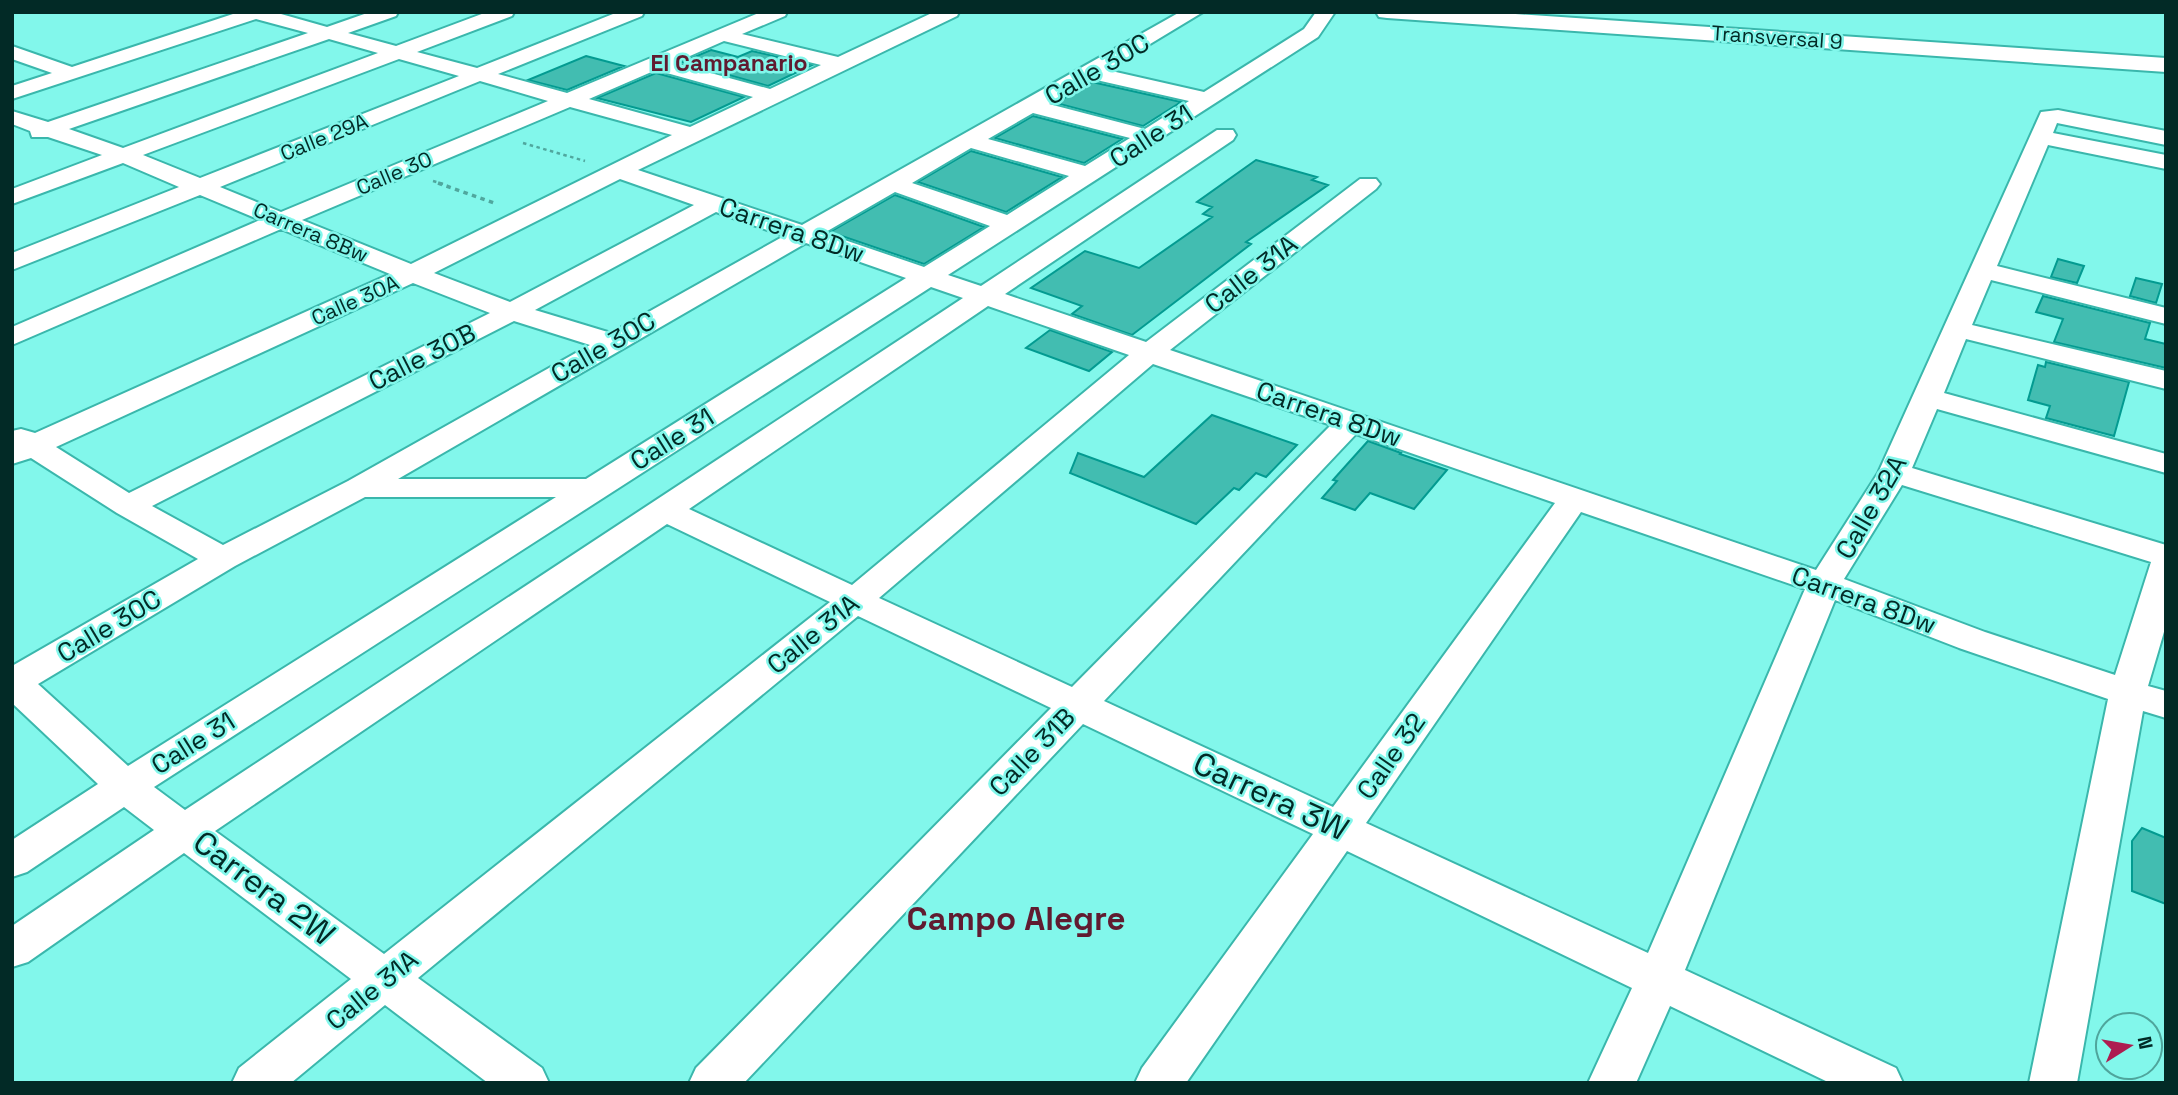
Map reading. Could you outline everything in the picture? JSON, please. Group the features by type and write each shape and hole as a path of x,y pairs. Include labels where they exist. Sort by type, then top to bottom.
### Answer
{"main road":[{"name":"Transversal 9","path":"1387,12 2166,65"}],"street":[{"path":"12,142 389,12"},
{"path":"12,197 505,12"},
{"name":"Calle 29A","path":"12,262 635,12"},
{"name":"Calle 30","path":"12,337 284,219 778,12"},
{"name":"Calle 30A","path":"20,445 412,274 692,134 950,12"},
{"name":"Calle 30C","path":"12,683 223,559 359,488 1194,12"},
{"name":"Calle 31","path":"12,861 1311,33 1326,12"},
{"path":"12,93 255,13 692,134"},
{"path":"722,35 841,64"},
{"path":"12,52 71,73"},
{"path":"655,64 771,96"},
{"path":"1090,72 1208,99"},
{"path":"1033,106 1150,137"},
{"name":"Carrera 8Bw","path":"12,117 125,156 284,219 412,274 512,312 611,342"},
{"name":"Calle 32A","path":"1612,1083 1825,584 1894,473 2049,117 2166,138"},
{"name":"Calle 31","path":"12,949 1225,135"},
{"path":"2040,137 2166,162"},
{"path":"971,141 1091,175"},
{"name":"Carrera 8Dw","path":"619,171 1825,584 1972,640 2147,698"},
{"path":"893,184 1012,225"},
{"name":"Calle 31A","path":"257,1083 855,600 1149,353 1368,184"},
{"name":"Calle 30B","path":"128,506 512,312 714,204"},
{"path":"1982,270 2166,316"},
{"path":"1957,329 2166,380"},
{"path":"1927,397 2166,464"},
{"name":"Calle 31B","path":"713,1083 1351,422"},
{"path":"20,445 223,559"},
{"path":"1894,473 2166,556"},
{"path":"359,488 594,488"},
{"name":"Calle 32","path":"1159,1083 1574,499"},
{"name":"Carrera 3W","path":"664,510 1878,1083"},
{"path":"2053,1083 2147,698 2166,566"},
{"name":"Carrera 2W","path":"12,683 126,786 525,1083"}],"path":[{"path":"489,133 619,171"},
{"path":"402,170 527,215"}],"building":[{"path":"711,50 738,57 752,51 812,65 768,86 682,62"},
{"path":"586,56 624,66 567,90 528,80"},
{"path":"656,73 744,97 691,122 597,98"},
{"path":"1092,82 1181,102 1143,126 1056,103"},
{"path":"1033,116 1122,139 1084,163 995,138"},
{"path":"971,151 1062,177 1006,212 918,182"},
{"path":"1256,160 1317,177 1312,180 1328,185 1246,242 1251,244 1132,335 1072,314 1082,306 1031,288 1085,251 1139,268 1212,217 1203,214 1212,207 1197,202"},
{"path":"895,195 984,227 924,264 830,232"},
{"path":"2058,259 2084,266 2077,283 2051,277"},
{"path":"2136,278 2162,284 2156,303 2130,296"},
{"path":"2043,296 2150,323 2145,339 2166,344 2166,368 2054,342 2063,319 2036,312"},
{"path":"1050,330 1112,352 1089,371 1026,348"},
{"path":"2046,362 2129,382 2114,436 2046,418 2050,406 2028,400 2038,365 2045,367"},
{"path":"1212,415 1297,445 1266,477 1256,473 1239,490 1234,488 1196,524 1070,473 1078,453 1144,477"},
{"path":"1368,441 1447,470 1414,509 1370,493 1355,510 1322,498 1337,481 1333,480"},
{"path":"2142,828 2166,838 2166,904 2132,891 2132,841"}],"district":[{"name":"El Campanario","path":"729,63"},
{"name":"Campo Alegre","path":"1016,919"}]}
